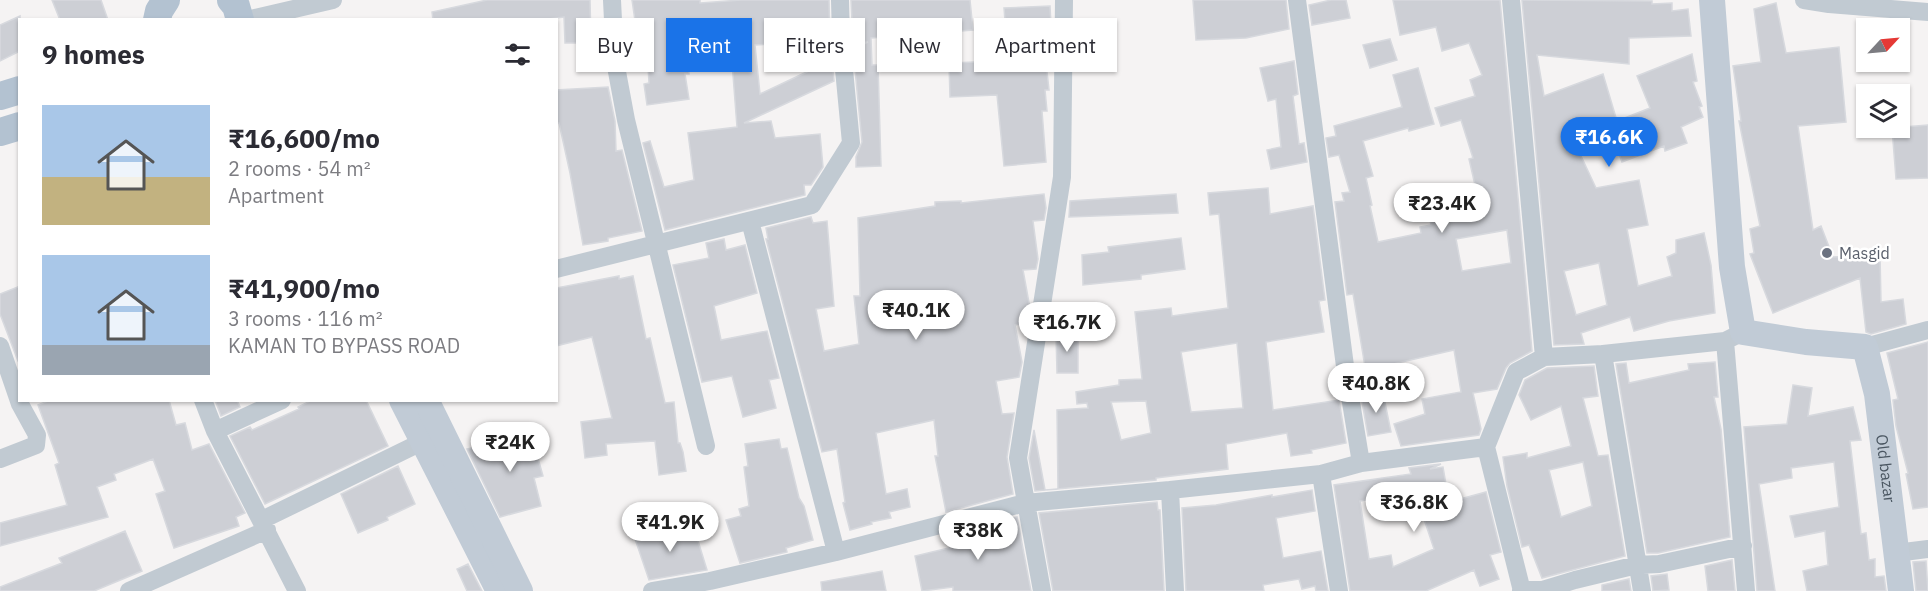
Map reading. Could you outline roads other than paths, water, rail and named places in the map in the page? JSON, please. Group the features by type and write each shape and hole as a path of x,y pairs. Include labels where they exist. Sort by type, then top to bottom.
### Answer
{"main road":[{"path":"157,18 166,0"},
{"path":"231,0 236,6 239,18"},
{"path":"0,96 18,91"},
{"path":"0,132 18,127"}],"street":[{"path":"255,18 333,0"},
{"path":"612,0 615,61 624,110 706,446"},
{"path":"558,268 812,205 851,143 841,38 840,0"},
{"path":"1042,591 1018,458 1062,177 1064,0"},
{"path":"1298,0 1344,354 1361,463"},
{"path":"1511,0 1544,357"},
{"path":"1712,0 1732,267 1746,591"},
{"path":"1804,0 1928,12"},
{"path":"750,221 836,552"},
{"path":"1743,546 1668,562 1637,566 1542,590 1521,590 1486,447 1516,372 1544,357 1603,354 1734,337 1865,348 1928,330"},
{"path":"0,346 18,385"},
{"name":"Old bazar","path":"1865,348 1876,394 1901,591"},
{"path":"1603,354 1642,591"},
{"path":"0,459 36,445 37,435 26,402"},
{"path":"204,402 215,431 297,591"},
{"path":"215,431 278,402"},
{"path":"404,402 432,437 520,591"},
{"path":"426,402 432,437 499,591"},
{"path":"129,591 264,525 432,437"},
{"path":"652,591 710,581 836,552 1025,503 1322,474 1361,463 1486,447"},
{"path":"1322,474 1339,591"},
{"path":"1170,490 1175,591"},
{"path":"1896,553 1928,549"}],"place":[{"name":"Masgid","path":"1827,253"}]}
